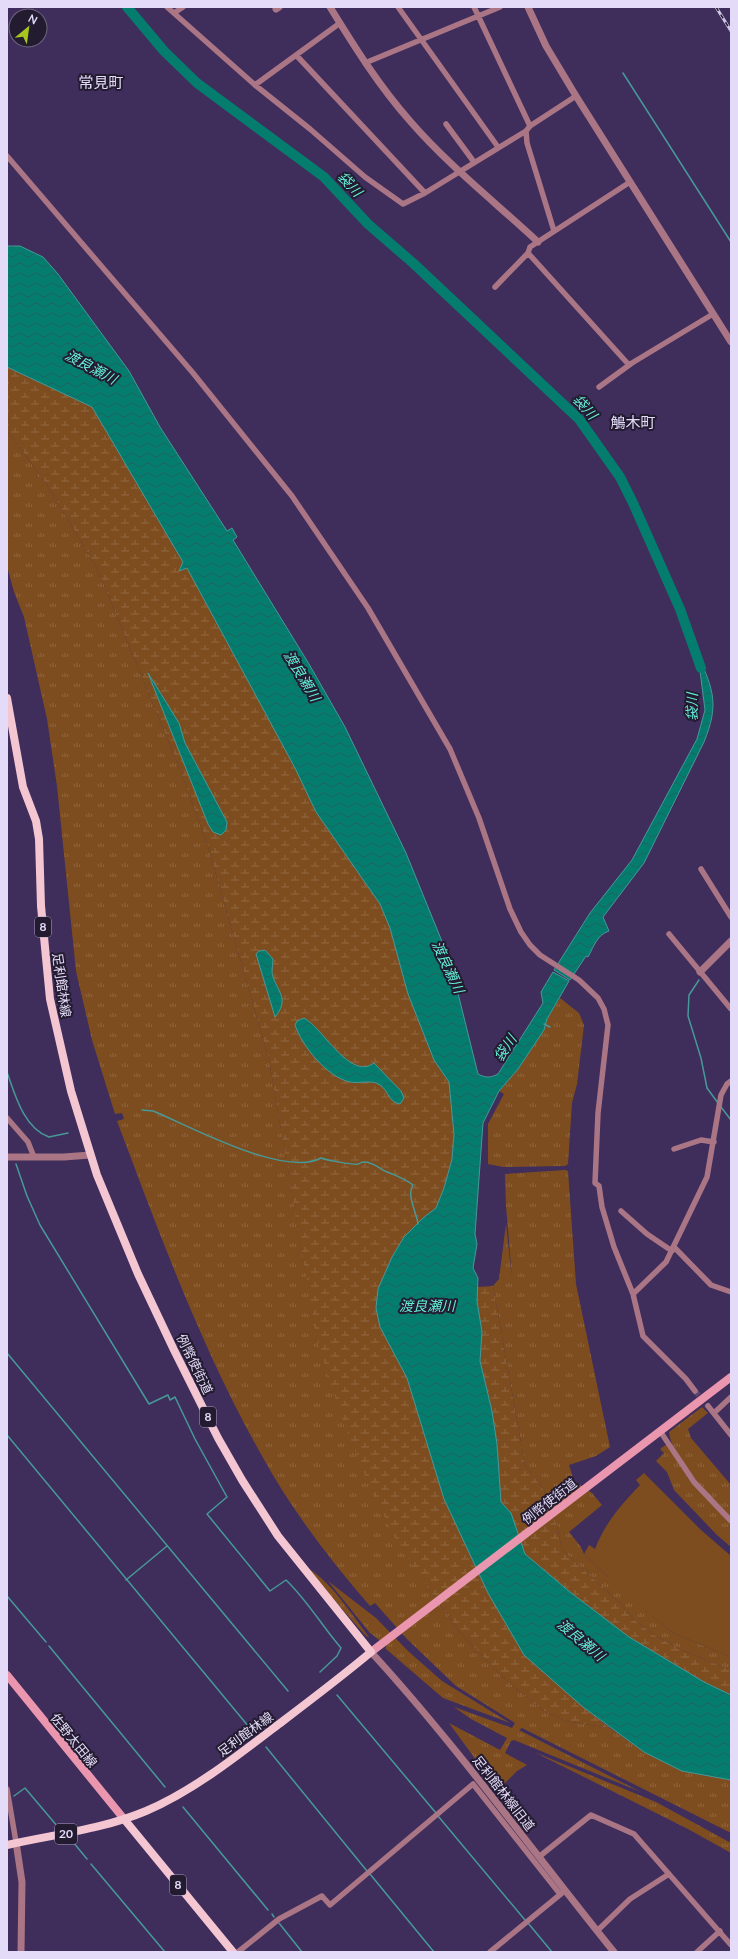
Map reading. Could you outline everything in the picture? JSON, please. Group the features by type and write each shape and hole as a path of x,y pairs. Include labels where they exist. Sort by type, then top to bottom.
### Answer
{"main road":[{"name":"足利館林線","path":"8,703 23,787 36,821 39,839 41,906 50,999 69,1083 90,1156"},
{"name":"例幣使街道","path":"90,1156 138,1274 196,1394 242,1480 278,1536 372,1652 731,1377"},
{"name":"足利館林線","path":"124,1819 146,1811 168,1800 251,1745 372,1652"},
{"name":"佐野太田線","path":"7,1675 124,1819"},
{"name":"20","path":"7,1845 16,1842 95,1828 124,1819"},
{"name":"8","path":"124,1819 233,1952"}],"street":[{"path":"167,7 255,85 310,129 365,177 399,202 407,204 526,131 530,126 576,96"},
{"path":"174,13 183,7"},
{"path":"330,7 365,63 410,121 427,140 538,242"},
{"path":"398,7 498,147"},
{"path":"474,7 530,126"},
{"path":"365,63 500,7"},
{"path":"528,7 546,46 576,96 731,342"},
{"path":"255,85 297,56 340,23"},
{"path":"297,56 425,193"},
{"path":"446,124 474,162"},
{"path":"526,131 527,143 554,231"},
{"path":"7,156 233,421 292,496 368,608 450,749 479,818 510,909 521,932 534,950 555,966 574,976 585,984 598,998 607,1017 608,1037 598,1113 595,1183 599,1186 602,1207 614,1247 633,1294 643,1336 686,1379 695,1391"},
{"path":"495,287 528,253 530,247 630,182"},
{"path":"528,253 629,365"},
{"path":"599,387 629,365 713,314"},
{"path":"701,869 731,917"},
{"path":"669,934 731,1009"},
{"path":"700,972 731,941"},
{"path":"633,1294 666,1262 707,1178 721,1095 731,1081"},
{"path":"7,1118 28,1142 34,1157"},
{"path":"674,1149 701,1140 714,1142"},
{"path":"7,1157 90,1156"},
{"path":"621,1211 647,1234 673,1249 711,1284 731,1292"},
{"path":"714,1412 731,1397"},
{"path":"708,1406 731,1435"},
{"path":"659,1432 694,1482 731,1521"},
{"name":"足利館林線旧道","path":"372,1652 474,1773 540,1856 563,1892 614,1952"},
{"path":"238,1952 279,1919 322,1896 330,1905 473,1784 563,1892 490,1952"},
{"path":"7,1789 22,1882 20,1952"},
{"path":"540,1856 591,1815 634,1834 731,1945"},
{"path":"597,1931 630,1899 668,1874"},
{"path":"696,1952 720,1931"}],"green space":[{"path":"7,367 92,406 183,562 180,571 187,568 295,768 316,812 380,904 390,928 408,994 434,1060 449,1082 454,1134 452,1159 444,1188 436,1208 423,1218 404,1237 392,1257 378,1289 398,1361 407,1378 444,1499 488,1593 583,1707 610,1728 565,1721 542,1710 498,1673 459,1631 430,1591 396,1540 367,1480 343,1422 317,1340 269,1060 206,840 179,767 97,568 46,483 7,431"},
{"path":"7,431 46,483 97,568 179,767 206,840 269,1060 308,1285 421,1576 459,1631 498,1673 542,1710 565,1721 610,1728 644,1752 682,1771 731,1780 731,1833 522,1728 519,1730 641,1792 514,1740 511,1741 505,1753 527,1765 517,1771 498,1790 449,1723 500,1750 507,1738 471,1719 454,1707 512,1728 515,1723 456,1686 407,1639 375,1603 370,1606 340,1571 298,1515 273,1476 240,1416 201,1333 166,1249 117,1121 124,1119 122,1113 115,1114 92,1040 76,971 57,786 47,719 24,617 14,592 7,566"},
{"path":"560,998 579,1013 584,1025 577,1084 572,1103 568,1164 565,1166 503,1167 488,1164 488,1124 504,1094 499,1091 518,1069 544,1030 547,1019"},
{"path":"568,1171 576,1284 610,1447 596,1456 569,1465 574,1481 592,1493 602,1505 569,1532 581,1547 584,1554 607,1576 614,1585 673,1633 731,1657 731,1670 684,1651 656,1636 633,1619 620,1603 562,1550 557,1525 544,1490 525,1465 493,1286 499,1279 506,1224 512,1279 505,1174"},
{"path":"493,1286 525,1465 544,1490 557,1525 562,1550 620,1603 633,1619 656,1636 684,1651 731,1670 731,1695 704,1682 629,1637 570,1592 525,1554 511,1513 501,1502 497,1444 492,1411 480,1361 482,1332 477,1301 477,1287"},
{"path":"702,1407 708,1413 688,1429 691,1438 731,1485 731,1518 694,1478 685,1466 677,1454 669,1432"},
{"path":"667,1444 688,1478 731,1525 731,1547 717,1535 674,1490 667,1472 656,1461 664,1453 660,1449"},
{"path":"644,1473 701,1530 731,1556 731,1657 673,1633 613,1585 607,1576 584,1554 589,1545 595,1549 614,1515 640,1485 636,1480"},
{"path":"309,1569 326,1582 334,1591 369,1637 366,1636 334,1600"},
{"path":"328,1581 376,1618 408,1651 442,1681 510,1723 443,1698 386,1649 385,1648 387,1646 370,1633"},
{"path":"534,1752 656,1802 731,1843 731,1853 688,1829"}],"water":[{"name":"渡良瀬川","path":"7,246 20,246 43,257 58,274 129,371 160,427 227,531 232,528 237,537 233,540 309,664 345,727 406,853 450,961 478,1074 488,1077 498,1074 543,1003 541,992 553,972 569,981 547,1019 544,1030 518,1069 499,1091 483,1123 475,1234 477,1244 473,1268 478,1278 477,1301 482,1332 480,1361 492,1411 497,1444 501,1502 511,1513 525,1554 570,1592 629,1637 704,1682 731,1695 731,1780 682,1771 644,1752 583,1707 524,1655 488,1593 444,1499 407,1378 380,1327 376,1308 378,1289 392,1257 404,1237 423,1218 436,1208 444,1188 452,1159 454,1134 449,1082 434,1060 408,994 390,928 380,904 316,812 295,768 187,568 179,571 183,562 92,407 7,367"},
{"path":"698,655 708,679 713,698 712,718 704,742 644,863 603,917 609,931 599,938 588,957 586,956 570,980 554,970 590,913 632,860 697,739 705,710"},
{"path":"148,673 179,723 185,743 227,822 226,830 221,835 213,832 208,824"},
{"path":"265,950 273,959 272,975 282,997 281,1006 275,1017 256,954 259,951"},
{"path":"304,1018 346,1059 356,1065 365,1067 374,1063 401,1091 404,1098 400,1104 393,1101 383,1087 377,1083 350,1082 341,1079 316,1060 303,1042 295,1025 297,1021"}],"waterway":[{"name":"袋川","path":"127,7 164,51 197,83 324,177 368,224 413,263 579,419 620,477 633,503 680,609 701,668"},
{"path":"623,73 731,242"},
{"path":"699,980 689,995 688,1016 701,1058 707,1088 718,1103"},
{"path":"544,1024 550,1027"},
{"path":"7,1072 17,1100 27,1119 33,1126 40,1133 49,1137 68,1133"},
{"path":"721,1107 731,1120"},
{"path":"142,1110 153,1111 213,1138 261,1156 284,1161 305,1162 321,1158 351,1164 358,1164 362,1162 371,1163 413,1185 411,1189 411,1199 418,1224"},
{"path":"16,1164 27,1196 40,1225 149,1404 168,1395 170,1400 175,1397 195,1439 227,1497 207,1514 270,1591 286,1580 301,1596 341,1648 337,1656 320,1672"},
{"path":"7,1353 288,1691"},
{"path":"7,1435 249,1727"},
{"path":"126,1580 167,1546"},
{"path":"7,1596 46,1642"},
{"path":"49,1646 165,1787"},
{"path":"337,1695 436,1813"},
{"path":"266,1747 367,1871"},
{"path":"14,1796 25,1788 58,1827"},
{"path":"183,1807 268,1910"},
{"path":"438,1816 525,1920"},
{"path":"69,1841 73,1842 87,1859"},
{"path":"91,1864 165,1952"},
{"path":"370,1874 434,1952"},
{"path":"279,1923 302,1952"},
{"path":"528,1923 552,1952"}],"tunnel":[{"path":"695,1391 708,1406"}],"railway":[{"path":"716,7 731,31"}],"district":[{"name":"常見町","path":"101,83"},
{"name":"鵤木町","path":"633,423"}]}
